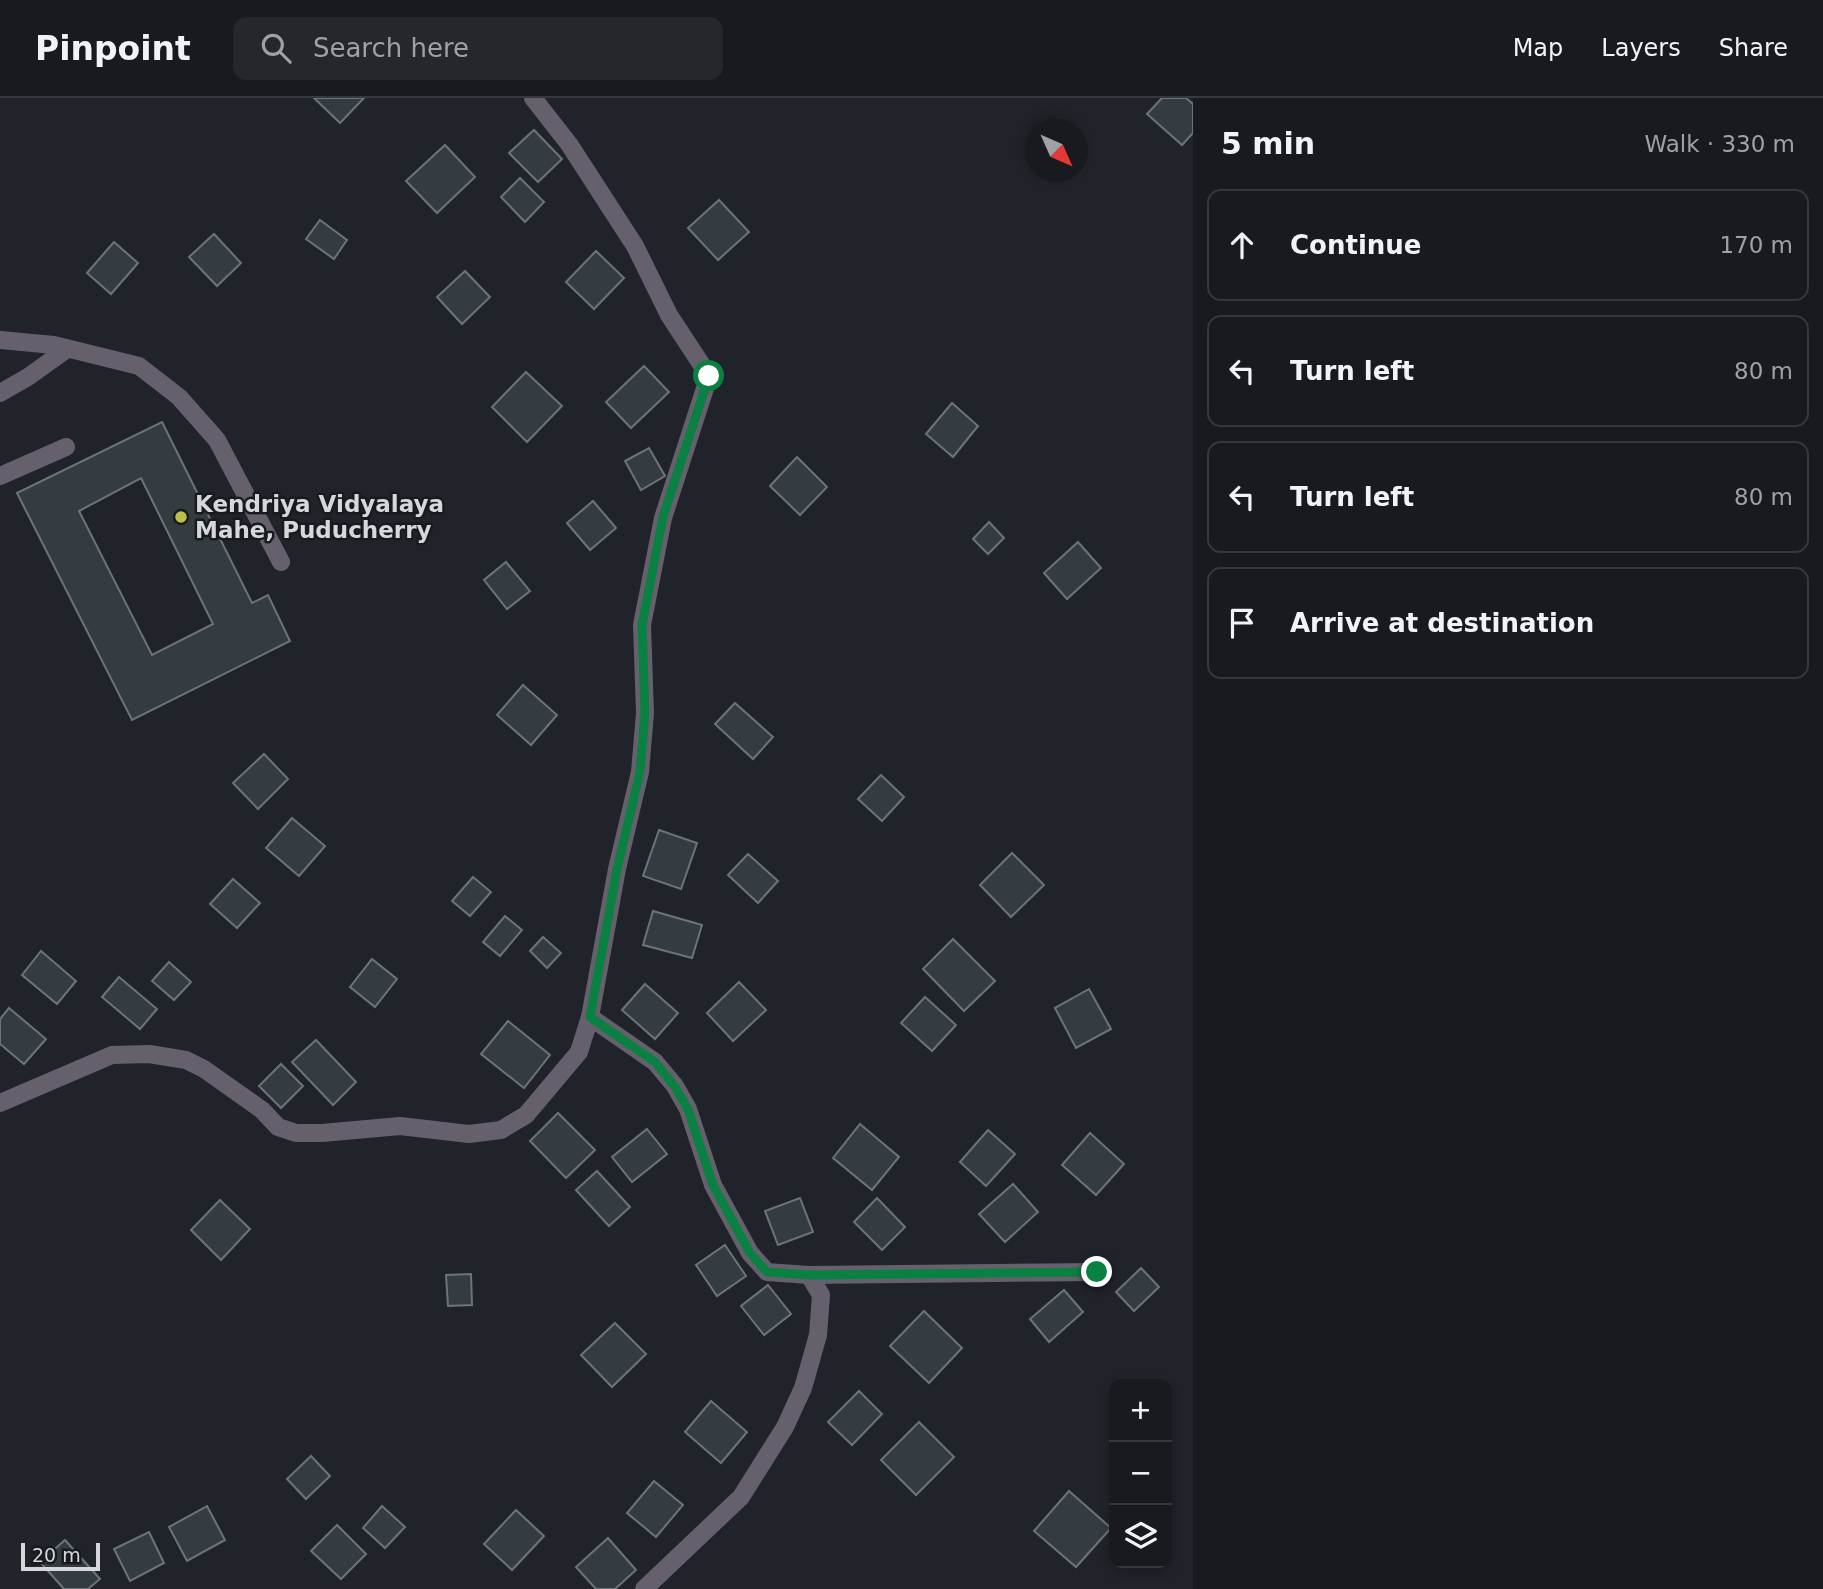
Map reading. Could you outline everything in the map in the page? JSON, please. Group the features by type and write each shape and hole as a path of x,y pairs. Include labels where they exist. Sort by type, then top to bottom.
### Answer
{"street":[{"path":"0,1103 112,1055 149,1054 186,1060 204,1069 262,1110 278,1127 296,1133 400,1126 469,1134 501,1130 526,1115 579,1052 590,1017 617,869 640,772 645,713 642,625 663,517 709,376 669,315 635,246 569,144 533,98"},
{"path":"0,340 66,349 139,366 179,397 217,440 281,562"},
{"path":"0,393 28,377 66,349"},
{"path":"0,476 66,447"},
{"path":"590,1017 655,1062 675,1087 688,1109 713,1185 750,1253 767,1272 809,1275 1097,1272"},
{"path":"644,1589 741,1497 785,1427 803,1388 818,1335 821,1295 809,1275"}],"building":[{"path":"314,98 364,98 340,123"},
{"path":"1162,98 1186,98 1193,104 1193,133 1182,145 1147,114"},
{"path":"534,130 562,159 538,182 509,153"},
{"path":"445,145 475,177 437,213 406,181"},
{"path":"520,178 544,202 525,222 501,197"},
{"path":"719,200 749,232 718,260 688,228"},
{"path":"320,220 347,240 334,259 306,239"},
{"path":"214,234 241,263 217,286 189,257"},
{"path":"114,242 138,263 111,294 87,273"},
{"path":"596,251 624,278 594,309 566,282"},
{"path":"465,271 490,297 462,324 437,297"},
{"path":"644,366 669,392 631,428 606,402"},
{"path":"526,372 562,406 527,442 492,407"},
{"path":"952,403 978,426 953,457 926,434"},
{"name":"Kendriya Vidyalaya Mahe, Puducherry","path":"162,422 252,603 268,595 290,641 132,720 17,493","holes":["141,478 213,624 152,655 79,511"]},
{"path":"649,448 665,476 641,490 625,461"},
{"path":"797,457 827,487 800,515 770,486"},
{"path":"593,501 616,528 590,550 567,523"},
{"path":"989,522 1004,538 988,554 973,539"},
{"path":"1078,542 1101,568 1067,599 1044,573"},
{"path":"506,562 530,591 507,609 484,580"},
{"path":"523,685 557,715 531,745 497,715"},
{"path":"735,703 773,737 753,759 715,724"},
{"path":"264,754 288,779 258,809 233,783"},
{"path":"881,775 904,797 882,821 858,799"},
{"path":"292,818 325,846 299,876 266,848"},
{"path":"659,830 697,843 681,889 643,876"},
{"path":"1012,853 1044,885 1011,917 980,885"},
{"path":"748,854 778,881 758,903 728,875"},
{"path":"473,877 491,892 470,916 452,901"},
{"path":"233,879 260,903 237,928 210,904"},
{"path":"653,911 702,925 692,958 643,945"},
{"path":"505,916 522,930 500,956 483,942"},
{"path":"543,937 561,953 547,968 530,951"},
{"path":"953,939 995,981 964,1011 923,969"},
{"path":"41,951 76,981 57,1004 22,975"},
{"path":"372,959 397,979 375,1007 350,987"},
{"path":"169,962 191,982 174,1000 152,981"},
{"path":"119,977 157,1009 140,1029 102,997"},
{"path":"739,982 766,1010 733,1041 707,1013"},
{"path":"645,984 678,1013 655,1039 622,1010"},
{"path":"1089,989 1111,1029 1076,1048 1055,1008"},
{"path":"925,997 956,1025 932,1051 901,1023"},
{"path":"9,1008 46,1039 24,1064 0,1044 0,1019"},
{"path":"508,1021 550,1055 524,1088 481,1054"},
{"path":"316,1040 356,1082 333,1105 292,1062"},
{"path":"281,1064 303,1086 281,1108 259,1086"},
{"path":"558,1113 595,1150 566,1178 530,1141"},
{"path":"860,1124 899,1157 872,1190 833,1158"},
{"path":"647,1129 667,1154 632,1182 612,1157"},
{"path":"988,1130 1015,1154 986,1186 960,1162"},
{"path":"1090,1133 1124,1164 1096,1195 1062,1165"},
{"path":"597,1171 630,1207 609,1226 576,1190"},
{"path":"1013,1184 1038,1212 1005,1242 979,1214"},
{"path":"800,1198 813,1232 778,1245 765,1211"},
{"path":"877,1198 905,1227 882,1250 854,1222"},
{"path":"220,1200 250,1229 221,1260 191,1230"},
{"path":"725,1245 746,1276 717,1296 696,1265"},
{"path":"1141,1268 1159,1287 1134,1311 1116,1292"},
{"path":"471,1274 472,1305 448,1306 446,1275"},
{"path":"768,1285 791,1314 764,1335 741,1306"},
{"path":"1064,1290 1083,1312 1049,1342 1030,1319"},
{"path":"924,1311 962,1348 929,1383 890,1346"},
{"path":"615,1323 646,1354 612,1387 581,1355"},
{"path":"859,1391 882,1414 852,1445 828,1422"},
{"path":"711,1401 747,1432 721,1463 685,1432"},
{"path":"919,1422 954,1457 916,1495 881,1460"},
{"path":"311,1456 330,1476 306,1499 287,1479"},
{"path":"654,1481 683,1505 656,1537 627,1513"},
{"path":"1069,1491 1109,1526 1109,1530 1076,1567 1034,1531"},
{"path":"207,1506 225,1540 187,1561 169,1527"},
{"path":"382,1506 405,1527 385,1548 363,1528"},
{"path":"516,1510 544,1536 512,1570 484,1544"},
{"path":"337,1525 366,1554 341,1579 311,1551"},
{"path":"149,1532 164,1563 130,1581 114,1549"},
{"path":"608,1538 636,1570 615,1589 596,1589 576,1567"},
{"path":"65,1540 100,1579 88,1589 64,1589 40,1562"}],"place":[{"name":"Kendriya Vidyalaya Mahe, Puducherry","path":"181,517"}],"route":[{"path":"709,376 663,517 642,625 645,713 640,772 617,869 590,1017 655,1062 675,1087 688,1109 713,1185 750,1253 767,1272 809,1275 1097,1272"}]}
